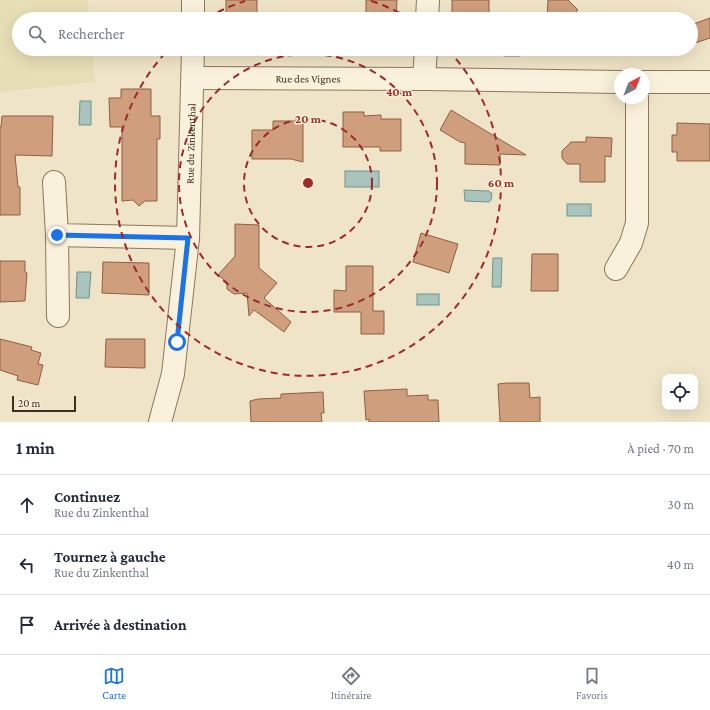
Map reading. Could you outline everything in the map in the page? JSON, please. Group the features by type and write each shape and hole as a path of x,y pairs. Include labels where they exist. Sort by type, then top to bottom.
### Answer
{"street":[{"path":"193,0 193,12"},
{"path":"427,12 428,0"},
{"name":"Rue du Zinkenthal","path":"160,422 173,374 188,238 193,56"},
{"path":"424,79 426,56"},
{"name":"Rue des Vignes","path":"193,78 614,82"},
{"path":"650,82 710,82"},
{"path":"616,270 631,243 637,223 637,104"},
{"path":"54,182 57,235 58,316"},
{"path":"57,235 188,238"}],"shaded area":[{"path":"0,0 88,0 89,12 12,12 12,56 93,56 95,82 0,92"}],"water":[{"path":"80,101 91,101 91,125 79,125"},
{"path":"345,171 379,171 379,187 345,187"},
{"path":"464,190 489,191 492,193 491,200 489,202 465,201"},
{"path":"567,204 591,204 591,216 567,216"},
{"path":"493,258 502,258 501,287 492,287"},
{"path":"77,272 91,272 89,298 76,298"},
{"path":"417,294 439,294 439,305 417,305"}],"building":[{"path":"226,0 257,0 257,12 226,12"},
{"path":"366,0 397,0 396,12 366,12"},
{"path":"452,0 489,0 489,12 452,12"},
{"path":"548,0 568,0 578,10 576,12 547,12"},
{"path":"710,18 710,38 698,42 698,22"},
{"path":"121,89 151,89 151,116 160,116 160,139 157,139 157,201 145,201 139,206 133,200 122,201 122,127 110,127 109,98 121,98"},
{"path":"451,110 526,155 500,154 500,165 465,164 465,143 460,142 440,130"},
{"path":"343,112 364,112 364,116 381,115 381,119 401,119 401,151 380,151 380,147 343,147"},
{"path":"2,116 53,116 52,156 15,155 18,187 20,187 20,215 0,215 0,127"},
{"path":"273,121 303,121 303,162 291,159 252,159 252,130 273,130"},
{"path":"677,123 710,124 710,161 677,161 677,152 672,152 672,135 677,135"},
{"path":"586,137 612,138 611,157 605,156 605,182 580,182 580,164 567,164 562,158 562,151 571,142 586,142"},
{"path":"235,224 259,225 259,268 277,283 264,298 291,322 284,332 254,310 249,316 247,293 234,294 227,289 227,282 218,275 235,256"},
{"path":"421,233 458,244 449,273 413,262"},
{"path":"532,254 558,254 558,291 531,291"},
{"path":"0,261 25,261 25,272 27,273 25,301 0,302"},
{"path":"103,262 149,263 149,295 102,293"},
{"path":"346,266 373,266 373,311 384,311 384,334 361,334 361,312 334,312 334,290 346,291"},
{"path":"0,339 32,347 31,350 41,353 38,364 43,365 38,385 17,380 18,376 0,370"},
{"path":"106,339 145,339 145,368 105,367"},
{"path":"529,383 530,398 540,397 540,422 500,422 498,384"},
{"path":"407,389 407,396 428,395 428,400 438,400 439,422 369,422 369,419 366,420 364,391"},
{"path":"323,392 324,413 321,413 322,422 251,422 250,401 258,399 281,398 281,394"}],"route":[{"path":"57,235 188,238 177,342"}]}
